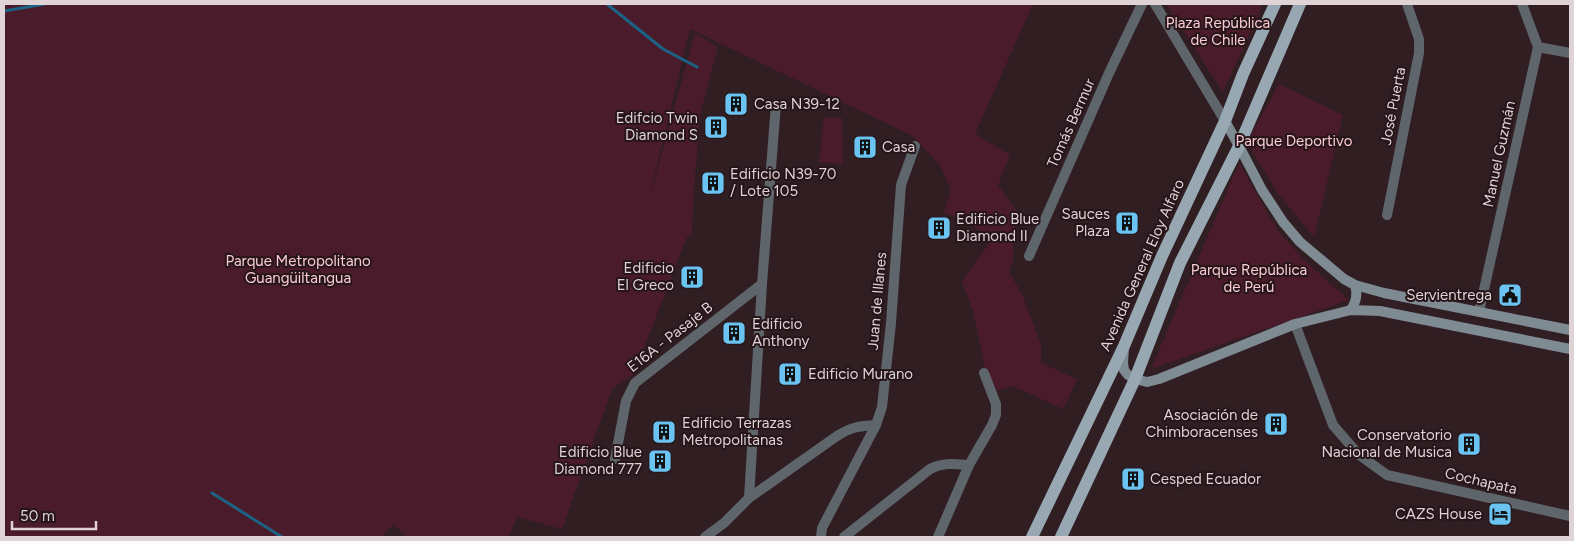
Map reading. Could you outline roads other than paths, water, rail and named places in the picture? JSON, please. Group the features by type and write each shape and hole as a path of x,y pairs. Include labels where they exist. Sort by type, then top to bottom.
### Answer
{"main road":[{"name":"Avenida General Eloy Alfaro","path":"1032,537 1124,346 1162,256 1225,121 1243,74 1275,4"},
{"path":"1061,537 1135,380 1180,264 1239,146 1300,4"},
{"path":"1225,121 1262,190 1283,222 1300,242 1355,286 1570,330"},
{"path":"1351,310 1356,302 1355,286"},
{"path":"1380,311 1378,304 1384,293"},
{"path":"1124,346 1124,370 1135,380 1147,382 1159,379 1295,324 1351,310 1380,311 1570,349"}],"street":[{"name":"Tomás Bermur","path":"1029,256 1142,4"},
{"path":"1155,4 1225,121"},
{"name":"José Puerta","path":"1387,215 1419,53 1419,39 1407,4"},
{"path":"1522,4 1538,46 1570,54"},
{"name":"Manuel Guzmán","path":"1480,312 1538,46"},
{"path":"749,498 762,284 776,104"},
{"name":"Juan de Illanes","path":"821,537 822,528 876,425 882,407 891,323 901,185 915,146"},
{"name":"E16A - Pasaje B","path":"615,459 626,401 635,383 762,284"},
{"name":"Cochapata","path":"1295,324 1333,425 1358,454 1387,475 1570,516"},
{"path":"938,537 969,466 996,415 996,404 984,373"},
{"path":"705,537 724,523 749,498 848,429 876,425"},
{"path":"844,537 930,469 938,465 948,464 969,466"}],"waterway":[{"path":"4,11 45,4"},
{"path":"607,4 663,49 697,67"},
{"path":"212,493 282,537"}],"place":[{"name":"Casa N39-12","path":"736,104"},
{"name":"Edifcio Twin Diamond S","path":"716,127"},
{"name":"Casa","path":"865,147"},
{"name":"Edificio N39-70 / Lote 105","path":"713,183"},
{"name":"Sauces Plaza","path":"1127,223"},
{"name":"Edificio Blue Diamond II","path":"939,228"},
{"name":"Edificio El Greco","path":"692,277"},
{"name":"Servientrega","path":"1510,295"},
{"name":"Edificio Anthony","path":"734,333"},
{"name":"Edificio Murano","path":"790,374"},
{"name":"Asociación de Chimboracenses","path":"1276,424"},
{"name":"Edificio Terrazas Metropolitanas","path":"664,432"},
{"name":"Conservatorio Nacional de Musica","path":"1469,444"},
{"name":"Edificio Blue Diamond 777","path":"660,461"},
{"name":"Cesped Ecuador","path":"1133,479"},
{"name":"CAZS House","path":"1500,514"}],"park label":[{"name":"Plaza República de Chile","path":"1218,32"},
{"name":"Parque Deportivo","path":"1294,141"},
{"name":"Parque Metropolitano Guangüiltangua","path":"298,270"},
{"name":"Parque República de Perú","path":"1249,278"}]}
